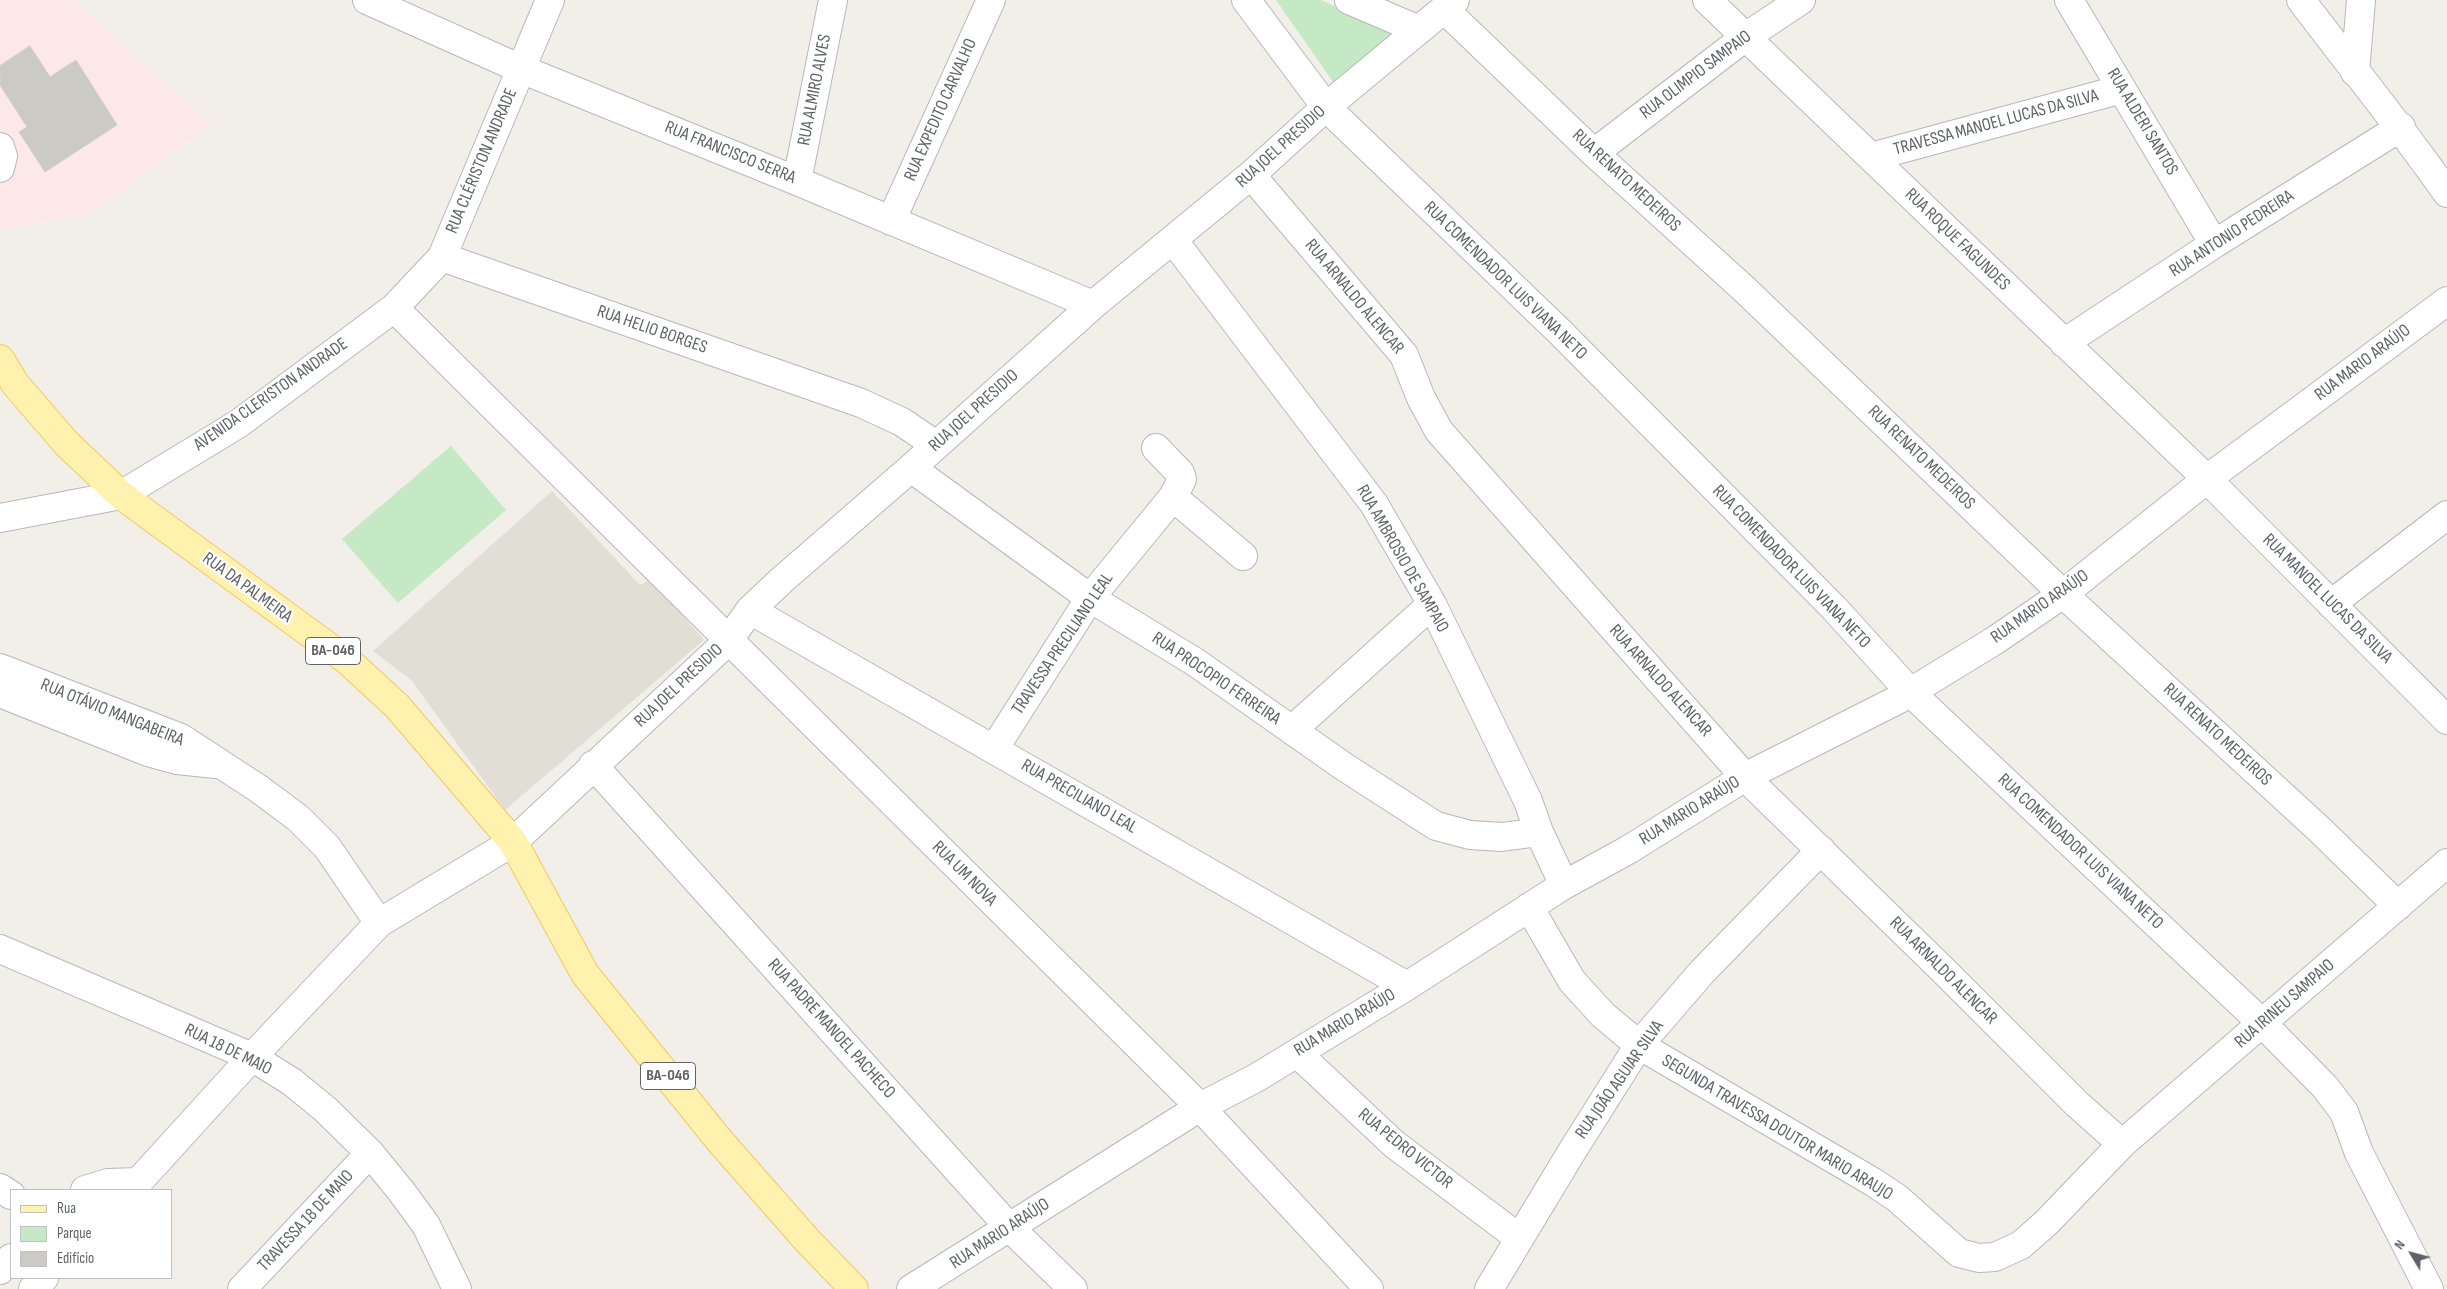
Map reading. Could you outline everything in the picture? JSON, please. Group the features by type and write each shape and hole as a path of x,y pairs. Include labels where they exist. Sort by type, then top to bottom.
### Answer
{"main road":[{"name":"BA-046","path":"0,359 16,385 67,444 121,495"},
{"name":"RUA DA PALMEIRA","path":"121,495 348,661 379,688 397,706 513,842"},
{"name":"BA-046","path":"513,842 585,974 719,1140 854,1289"}],"street":[{"name":"RUA FRANCISCO SERRA","path":"367,0 521,69 797,181 1093,305"},
{"name":"RUA CLÉRISTON ANDRADE","path":"394,308 442,257 550,0"},
{"name":"RUA ALMIRO ALVES","path":"797,181 833,0"},
{"name":"RUA EXPEDITO CARVALHO","path":"891,221 991,0"},
{"name":"RUA COMENDADOR LUIS VIANA NETO","path":"1246,0 1326,106 1568,340 1834,608 1910,692 2262,1023 2325,1086 2344,1112 2359,1153 2429,1289"},
{"path":"1349,0 1419,30"},
{"name":"RUA ROQUE FAGUNDES","path":"1707,0 1744,38 2207,479"},
{"name":"RUA OLIMPIO SAMPAIO","path":"1594,153 1744,38 1801,0"},
{"name":"RUA ALDERI SANTOS","path":"2069,0 2214,244"},
{"path":"2301,0 2355,72 2401,128 2447,193"},
{"path":"2355,72 2360,0"},
{"name":"RUA JOEL PRESIDIO","path":"135,1186 252,1057 379,923 513,842 593,765 728,641 750,610 1093,305 1252,175 1326,106 1450,5"},
{"name":"RUA RENATO MEDEIROS","path":"1450,5 1594,153 1742,288 2063,594 2320,830 2398,906"},
{"name":"TRAVESSA MANOEL LUCAS DA SILVA","path":"1871,157 2122,89"},
{"name":"RUA ANTONIO PEDREIRA","path":"2064,343 2214,244 2401,128"},
{"path":"0,147 3,156 0,168"},
{"name":"RUA ARNALDO ALENCAR","path":"1252,175 1404,355 1421,398 1439,431 1745,777 2077,1104 2122,1144"},
{"name":"RUA AMBROSIO DE SAMPAIO","path":"1172,240 1374,504 1432,604 1528,802 1539,832 1564,885"},
{"name":"RUA HELIO BORGES","path":"442,257 861,403 902,422 936,445"},
{"name":"RUA MARIO ARAÚJO","path":"911,1289 1200,1107 1298,1053 1407,986 1564,885 1628,850 1745,777 1910,692 1994,640 2063,594 2207,479 2447,301"},
{"name":"AVENIDA CLERISTON ANDRADE","path":"121,495 238,424 394,308"},
{"name":"RUA UM NOVA","path":"394,308 1200,1107 1369,1289"},
{"name":"TRAVESSA PRECILIANO LEAL","path":"994,749 1090,598 1182,484 1180,473 1156,448"},
{"name":"RUA PROCOPIO FERREIRA","path":"911,468 1090,598 1195,662 1292,730 1436,826 1470,835 1502,837 1539,832"},
{"name":"RUA MANOEL LUCAS DA SILVA","path":"2207,479 2447,720"},
{"path":"0,518 121,495"},
{"path":"1173,497 1243,556"},
{"path":"2331,604 2447,515"},
{"path":"1292,730 1432,604"},
{"name":"RUA PRECILIANO LEAL","path":"750,610 1407,986"},
{"name":"RUA OTÁVIO MANGABEIRA","path":"1,676 158,727 181,738 259,789 298,818 327,847 379,923"},
{"path":"2415,687 2447,688"},
{"name":"RUA PADRE MANOEL PACHECO","path":"593,765 1009,1227 1073,1289"},
{"name":"RUA JOÃO AGUIAR SILVA","path":"1489,1289 1639,1045 1702,972 1821,850"},
{"name":"RUA IRINEU SAMPAIO","path":"2122,1144 2447,863"},
{"name":"SEGUNDA TRAVESSA DOUTOR MARIO ARAUJO","path":"1529,907 1572,981 1603,1015 1639,1045 1873,1182 1897,1198 1945,1242 1959,1252 1969,1256 1979,1258 1995,1257 2020,1245 2046,1223 2122,1144"},
{"name":"RUA 18 DE MAIO","path":"0,949 252,1057 292,1082 325,1109 370,1153 426,1225 456,1289"},
{"name":"RUA PEDRO VICTOR","path":"1298,1053 1394,1144 1519,1238"},
{"name":"TRAVESSA 18 DE MAIO","path":"242,1289 370,1153"},
{"path":"89,1189 108,1184 135,1186"},
{"path":"0,1270 10,1259"},
{"path":"33,1289 43,1279"}],"shaded area":[{"path":"0,0 74,0 212,125 88,214 0,230"},
{"path":"552,491 640,585 651,579 704,640 505,810 412,681 373,651"}],"green space":[{"path":"1276,0 1321,0 1398,35 1338,89"},
{"path":"451,446 506,510 398,603 342,539"}],"building":[{"path":"30,46 50,77 76,60 117,125 45,172 19,132 27,127 0,85 0,66"}]}
